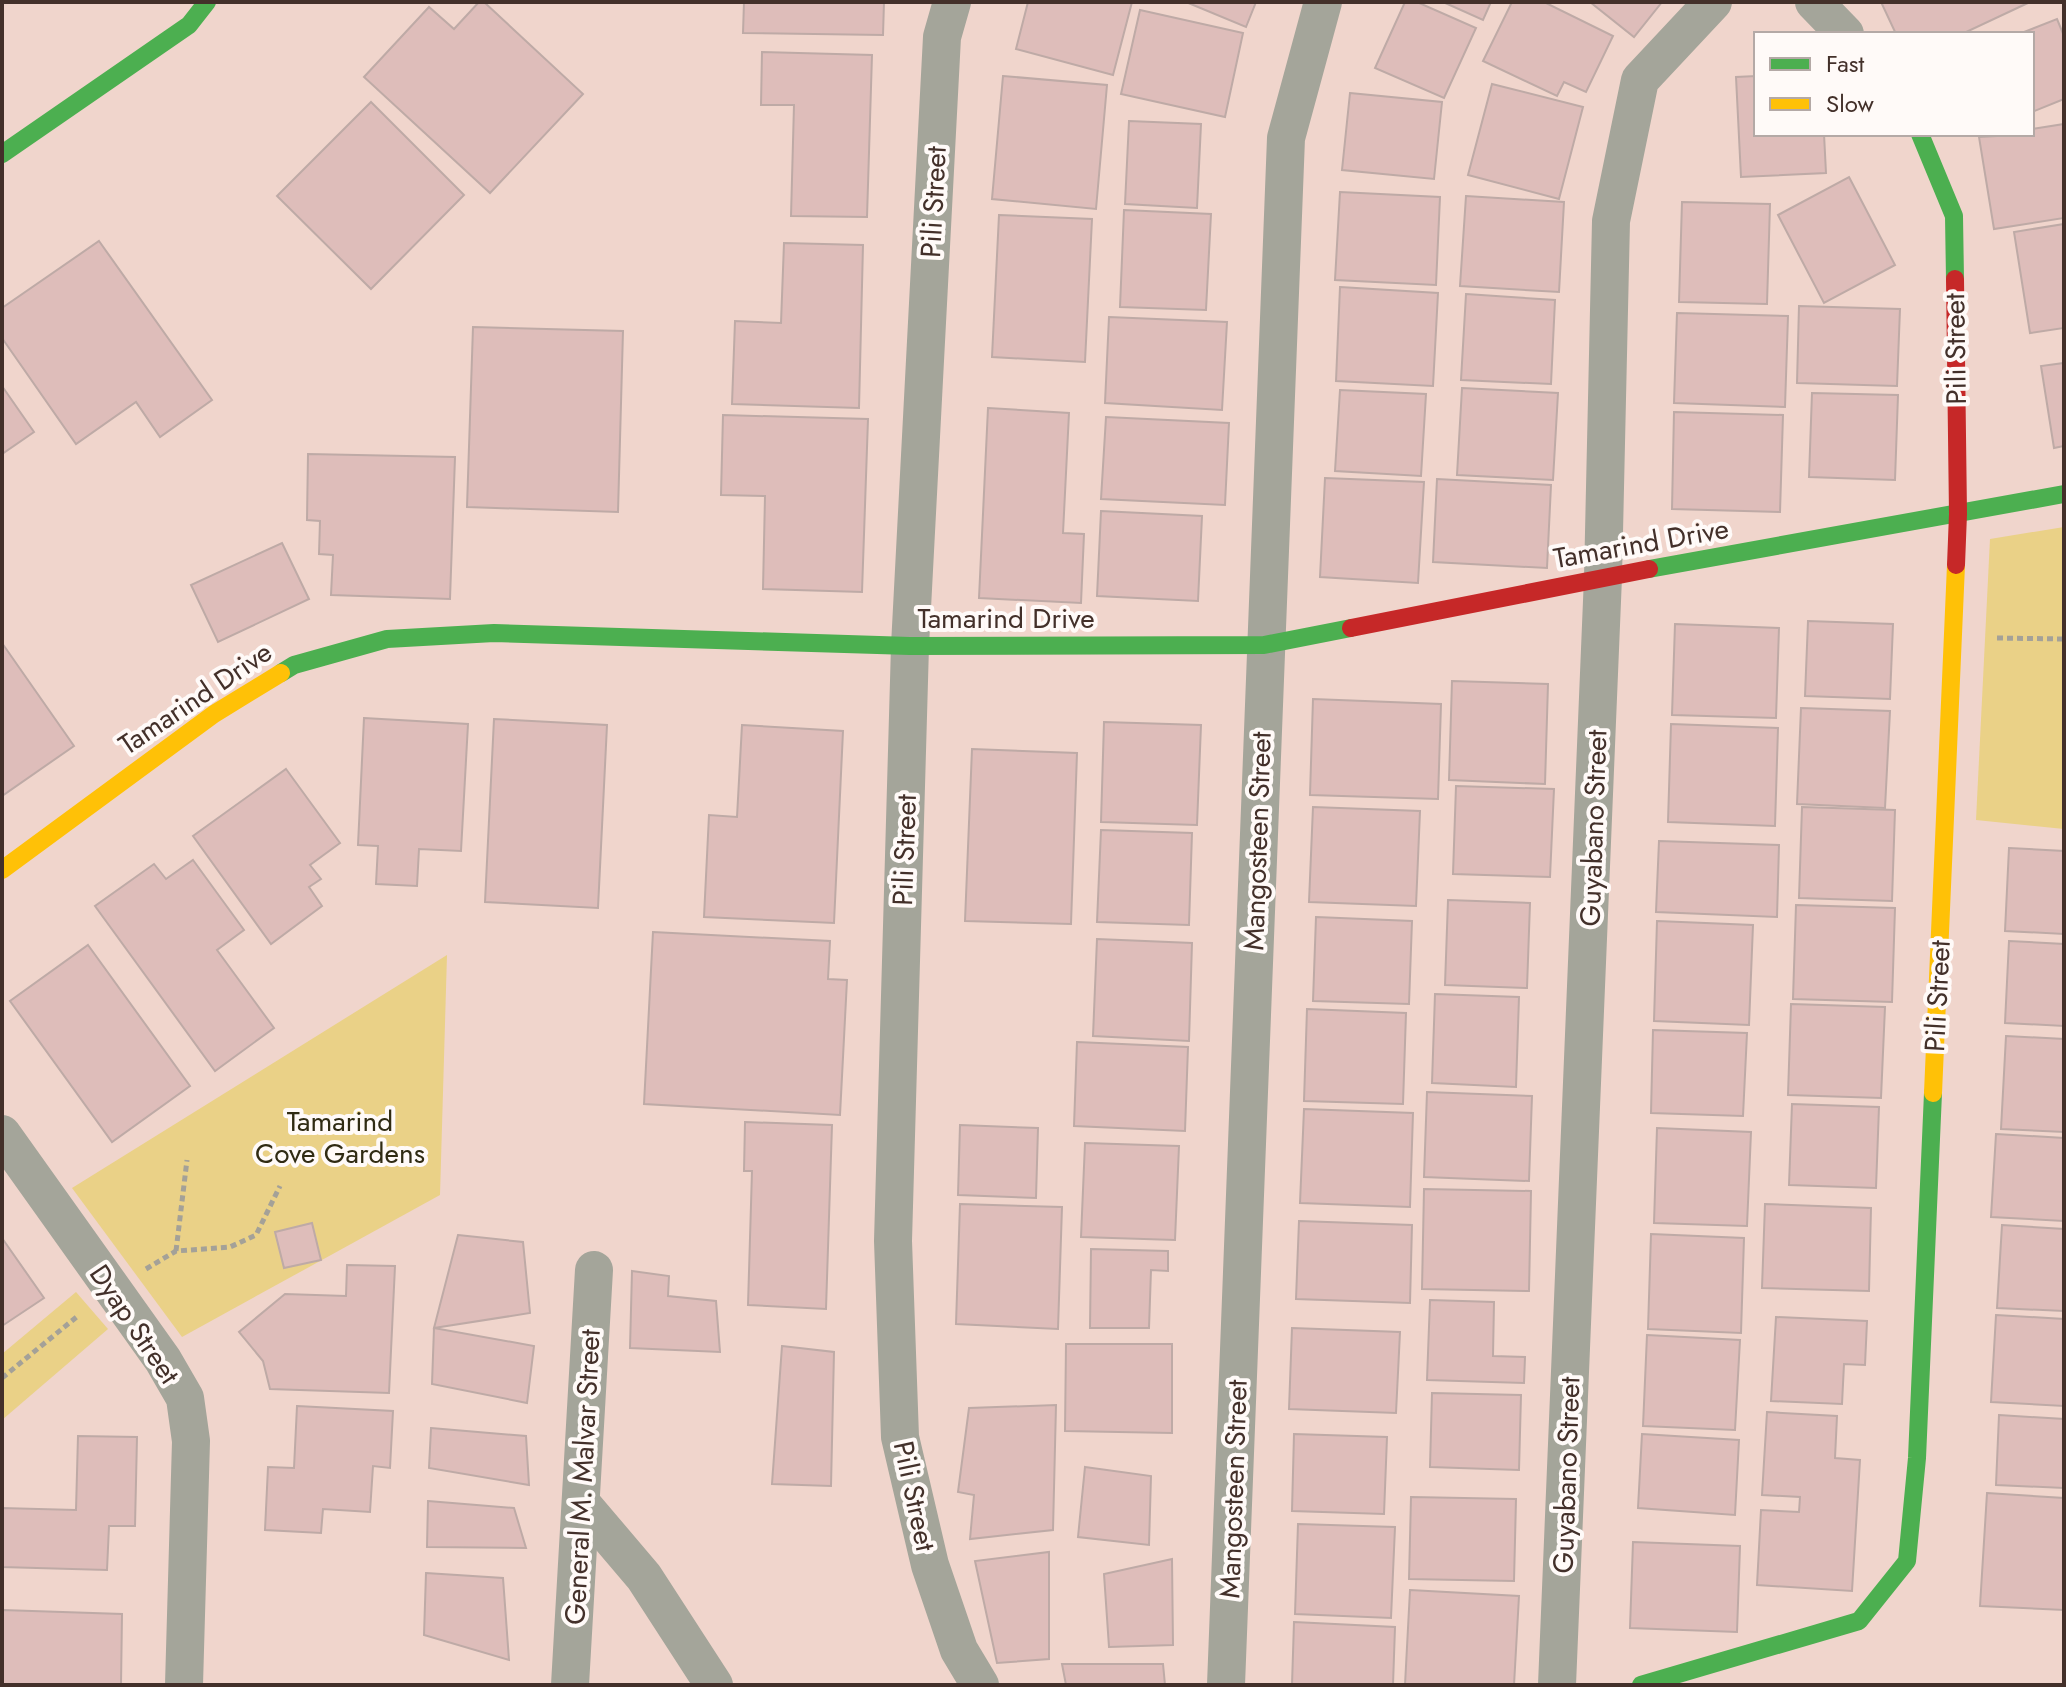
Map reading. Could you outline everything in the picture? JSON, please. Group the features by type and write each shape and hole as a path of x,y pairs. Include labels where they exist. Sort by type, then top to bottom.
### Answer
{"street":[{"path":"2,154 189,25 207,2"},
{"name":"Pili Street","path":"952,2 942,37 910,646 893,1241 900,1437 930,1565 959,1650 980,1685"},
{"name":"Mangosteen Street","path":"1226,1685 1286,138 1323,2"},
{"name":"Guyabano Street","path":"1557,1685 1603,577 1611,221 1640,80 1713,2"},
{"path":"1814,2 1843,32"},
{"name":"Pili Street","path":"1641,1685 1859,1621 1907,1561 1917,1442 1958,514 1954,216 1921,136"},
{"name":"Tamarind Drive","path":"2,870 214,714 294,665 387,639 494,633 910,646 1264,645 1603,577 2064,494"},
{"name":"Dyap Street","path":"2,1134 163,1360 185,1398 191,1441 184,1685"},
{"name":"General M. Malvar Street","path":"570,1685 594,1270"},
{"path":"582,1504 644,1577 714,1685"}],"path":[{"path":"1953,637 2064,639"},
{"path":"176,1251 187,1160"},
{"path":"2,1378 112,1288 176,1251 230,1247 256,1235 280,1186"}],"green space":[{"path":"2064,527 2064,829 1976,820 1990,539"},
{"name":"Tamarind Cove Gardens","path":"447,955 440,1195 182,1337 72,1188"},
{"path":"76,1292 108,1329 2,1420 2,1354"}],"building":[{"path":"479,2 484,2 583,94 490,193 364,77 429,7 454,29"},
{"path":"744,2 884,2 883,35 743,33"},
{"path":"1028,2 1132,2 1113,75 1016,49"},
{"path":"1186,2 1256,2 1246,27"},
{"path":"1405,2 1417,2 1476,28 1444,98 1375,68"},
{"path":"1443,2 1491,2 1483,20"},
{"path":"1512,2 1544,2 1613,36 1586,92 1564,82 1557,96 1483,61"},
{"path":"1590,2 1662,2 1634,37"},
{"path":"1881,2 2030,2 1966,32 1895,32"},
{"path":"1140,10 1243,33 1225,117 1121,94"},
{"path":"2057,19 2064,36 2064,99 2034,111 2034,32 2024,32"},
{"path":"762,52 872,55 867,217 791,216 794,105 761,105"},
{"path":"1003,76 1107,85 1096,209 992,199"},
{"path":"1754,76 1754,136 1824,136 1826,173 1741,177 1736,77"},
{"path":"1492,84 1583,107 1559,199 1468,175"},
{"path":"1350,93 1442,102 1434,179 1342,170"},
{"path":"371,102 464,195 371,289 277,196"},
{"path":"1129,121 1201,124 1197,208 1125,204"},
{"path":"2064,124 2064,218 1994,229 1979,137 2034,136 2034,129"},
{"path":"1849,177 1895,265 1824,303 1778,215"},
{"path":"1340,192 1440,197 1436,285 1335,280"},
{"path":"1466,196 1564,202 1559,292 1460,286"},
{"path":"1682,202 1770,204 1767,304 1679,302"},
{"path":"1124,210 1211,214 1206,310 1120,307"},
{"path":"999,215 1092,219 1085,362 992,357"},
{"path":"2064,224 2064,328 2030,333 2014,232"},
{"path":"99,241 212,400 160,437 136,402 76,444 2,338 2,308"},
{"path":"784,243 863,245 859,408 732,404 735,321 781,323"},
{"path":"1340,287 1438,293 1433,386 1336,381"},
{"path":"1466,294 1555,300 1551,384 1461,380"},
{"path":"1799,306 1900,309 1897,386 1797,383"},
{"path":"1677,313 1788,316 1785,407 1674,403"},
{"path":"1109,317 1227,322 1222,410 1105,403"},
{"path":"473,327 623,331 618,512 467,507"},
{"path":"2064,363 2064,446 2054,448 2041,366"},
{"path":"2,386 34,432 2,454"},
{"path":"1462,388 1558,393 1553,480 1457,475"},
{"path":"1340,390 1426,394 1421,476 1335,471"},
{"path":"1812,393 1898,395 1895,480 1809,477"},
{"path":"988,408 1069,413 1063,533 1084,534 1081,603 979,598"},
{"path":"1674,412 1783,415 1780,512 1672,509"},
{"path":"723,415 868,419 862,592 763,589 765,496 721,495"},
{"path":"1106,417 1229,423 1225,505 1101,499"},
{"path":"308,454 455,457 450,599 331,595 333,555 319,554 320,521 307,520"},
{"path":"1325,478 1424,482 1418,583 1320,577"},
{"path":"1437,479 1551,485 1547,568 1433,562"},
{"path":"1101,511 1202,516 1198,601 1097,596"},
{"path":"282,543 309,599 218,642 191,585"},
{"path":"1808,621 1893,624 1890,699 1805,696"},
{"path":"1675,624 1779,628 1776,718 1672,715"},
{"path":"2,643 74,746 2,796"},
{"path":"1452,681 1548,684 1545,784 1449,780"},
{"path":"1313,699 1441,704 1438,799 1310,795"},
{"path":"1801,708 1890,711 1885,808 1797,804"},
{"path":"364,718 468,724 461,851 419,849 417,886 376,884 378,846 358,845"},
{"path":"494,719 607,725 598,908 485,902"},
{"path":"1104,722 1201,725 1197,825 1101,822"},
{"path":"1671,724 1778,728 1775,826 1668,822"},
{"path":"742,725 843,731 834,923 704,917 709,815 737,817"},
{"path":"972,749 1077,753 1071,924 965,921"},
{"path":"286,769 340,843 310,865 321,879 309,887 322,906 271,944 193,836"},
{"path":"1456,786 1554,789 1550,877 1453,874"},
{"path":"1313,807 1420,811 1416,906 1309,902"},
{"path":"1802,807 1895,810 1892,901 1799,898"},
{"path":"1101,830 1192,833 1189,925 1097,922"},
{"path":"1659,841 1779,845 1777,917 1656,912"},
{"path":"2009,848 2064,851 2064,934 2005,931"},
{"path":"193,860 244,930 217,950 274,1028 215,1071 95,906 154,864 166,879"},
{"path":"1448,900 1530,903 1527,988 1445,985"},
{"path":"1796,905 1895,908 1892,1002 1793,999"},
{"path":"1316,917 1412,921 1409,1004 1313,1001"},
{"path":"1657,921 1753,925 1749,1025 1654,1021"},
{"path":"653,932 830,941 828,979 847,980 840,1115 644,1104"},
{"path":"1097,939 1192,943 1189,1041 1093,1036"},
{"path":"2009,941 2064,944 2064,1026 2005,1023"},
{"path":"88,945 190,1086 112,1142 10,1001"},
{"path":"1435,994 1519,997 1516,1087 1432,1083"},
{"path":"1791,1004 1885,1007 1881,1098 1788,1095"},
{"path":"1307,1009 1406,1013 1403,1104 1304,1101"},
{"path":"1653,1030 1747,1033 1743,1116 1651,1113"},
{"path":"2006,1036 2064,1039 2064,1132 2001,1129"},
{"path":"1077,1042 1188,1047 1185,1131 1074,1126"},
{"path":"1427,1092 1532,1096 1529,1181 1424,1177"},
{"path":"1792,1104 1879,1107 1876,1188 1789,1185"},
{"path":"1304,1109 1413,1113 1410,1207 1300,1203"},
{"path":"745,1122 832,1125 826,1309 748,1305 752,1171 744,1171"},
{"path":"960,1125 1038,1128 1036,1198 958,1195"},
{"path":"1657,1128 1751,1132 1747,1226 1654,1223"},
{"path":"1996,1134 2064,1138 2064,1221 1991,1217"},
{"path":"1085,1143 1179,1146 1175,1240 1081,1237"},
{"path":"1424,1189 1531,1191 1529,1291 1422,1289"},
{"path":"960,1204 1062,1207 1058,1329 956,1324"},
{"path":"1765,1204 1871,1208 1869,1291 1762,1288"},
{"path":"1299,1221 1412,1225 1410,1303 1296,1299"},
{"path":"312,1223 321,1260 284,1268 275,1232"},
{"path":"2002,1225 2064,1229 2064,1311 1997,1308"},
{"path":"1651,1234 1744,1238 1741,1333 1648,1329"},
{"path":"458,1235 523,1242 530,1313 434,1328"},
{"path":"2,1238 44,1298 2,1326"},
{"path":"1091,1249 1168,1251 1168,1271 1151,1270 1149,1328 1090,1328"},
{"path":"347,1265 395,1266 389,1393 270,1389 263,1361 239,1332 285,1294 346,1296"},
{"path":"632,1271 669,1276 668,1296 716,1301 720,1352 630,1348"},
{"path":"1430,1300 1494,1302 1493,1356 1525,1357 1524,1383 1427,1380"},
{"path":"1996,1315 2064,1319 2064,1406 1991,1402"},
{"path":"1776,1317 1867,1321 1865,1365 1844,1364 1842,1404 1771,1401"},
{"path":"434,1328 534,1346 527,1403 432,1384"},
{"path":"1292,1328 1400,1332 1396,1413 1289,1409"},
{"path":"1647,1335 1740,1340 1735,1430 1643,1426"},
{"path":"1066,1344 1172,1344 1172,1433 1065,1431"},
{"path":"782,1346 834,1352 831,1486 772,1484"},
{"path":"1432,1393 1521,1395 1519,1470 1430,1467"},
{"path":"1056,1405 1053,1530 970,1539 974,1495 958,1492 969,1408"},
{"path":"297,1406 393,1411 390,1468 373,1466 370,1512 323,1509 321,1533 265,1530 268,1467 294,1468"},
{"path":"1767,1412 1837,1416 1835,1458 1860,1460 1852,1591 1757,1585 1761,1510 1799,1512 1800,1497 1762,1495"},
{"path":"1999,1415 2064,1419 2064,1488 1996,1485"},
{"path":"431,1428 526,1436 529,1485 429,1468"},
{"path":"1294,1434 1387,1437 1384,1514 1292,1511"},
{"path":"1642,1434 1739,1440 1735,1515 1638,1508"},
{"path":"78,1436 137,1437 135,1526 109,1526 107,1570 2,1567 2,1508 76,1510"},
{"path":"1085,1467 1151,1476 1149,1545 1078,1537"},
{"path":"1987,1493 2064,1498 2064,1610 1980,1606"},
{"path":"1411,1497 1516,1499 1514,1581 1409,1579"},
{"path":"428,1501 514,1508 526,1548 427,1547"},
{"path":"1298,1524 1395,1527 1391,1618 1295,1614"},
{"path":"1633,1542 1740,1546 1737,1632 1630,1628"},
{"path":"1049,1552 1049,1659 997,1663 975,1561"},
{"path":"1172,1559 1173,1645 1109,1647 1104,1574"},
{"path":"426,1573 503,1578 509,1660 424,1635"},
{"path":"1410,1590 1519,1596 1514,1685 1405,1685"},
{"path":"2,1610 122,1614 121,1685 2,1685"},
{"path":"1294,1622 1395,1627 1393,1685 1292,1685"},
{"path":"1062,1664 1163,1664 1165,1685 1066,1685"}],"traffic: fast":[{"path":"2,154 189,25 207,2"},
{"path":"1921,136 1954,216 1955,279"},
{"path":"1649,569 2064,494"},
{"path":"281,673 294,665 387,639 494,633 910,646 1264,645 1351,628"},
{"path":"1641,1685 1859,1621 1907,1561 1917,1458 1933,1093"}],"traffic: slow":[{"path":"1933,1093 1956,565"},
{"path":"2,870 214,714 281,673"}],"traffic: jam":[{"path":"1955,279 1956,565"},
{"path":"1351,628 1649,569"}]}
